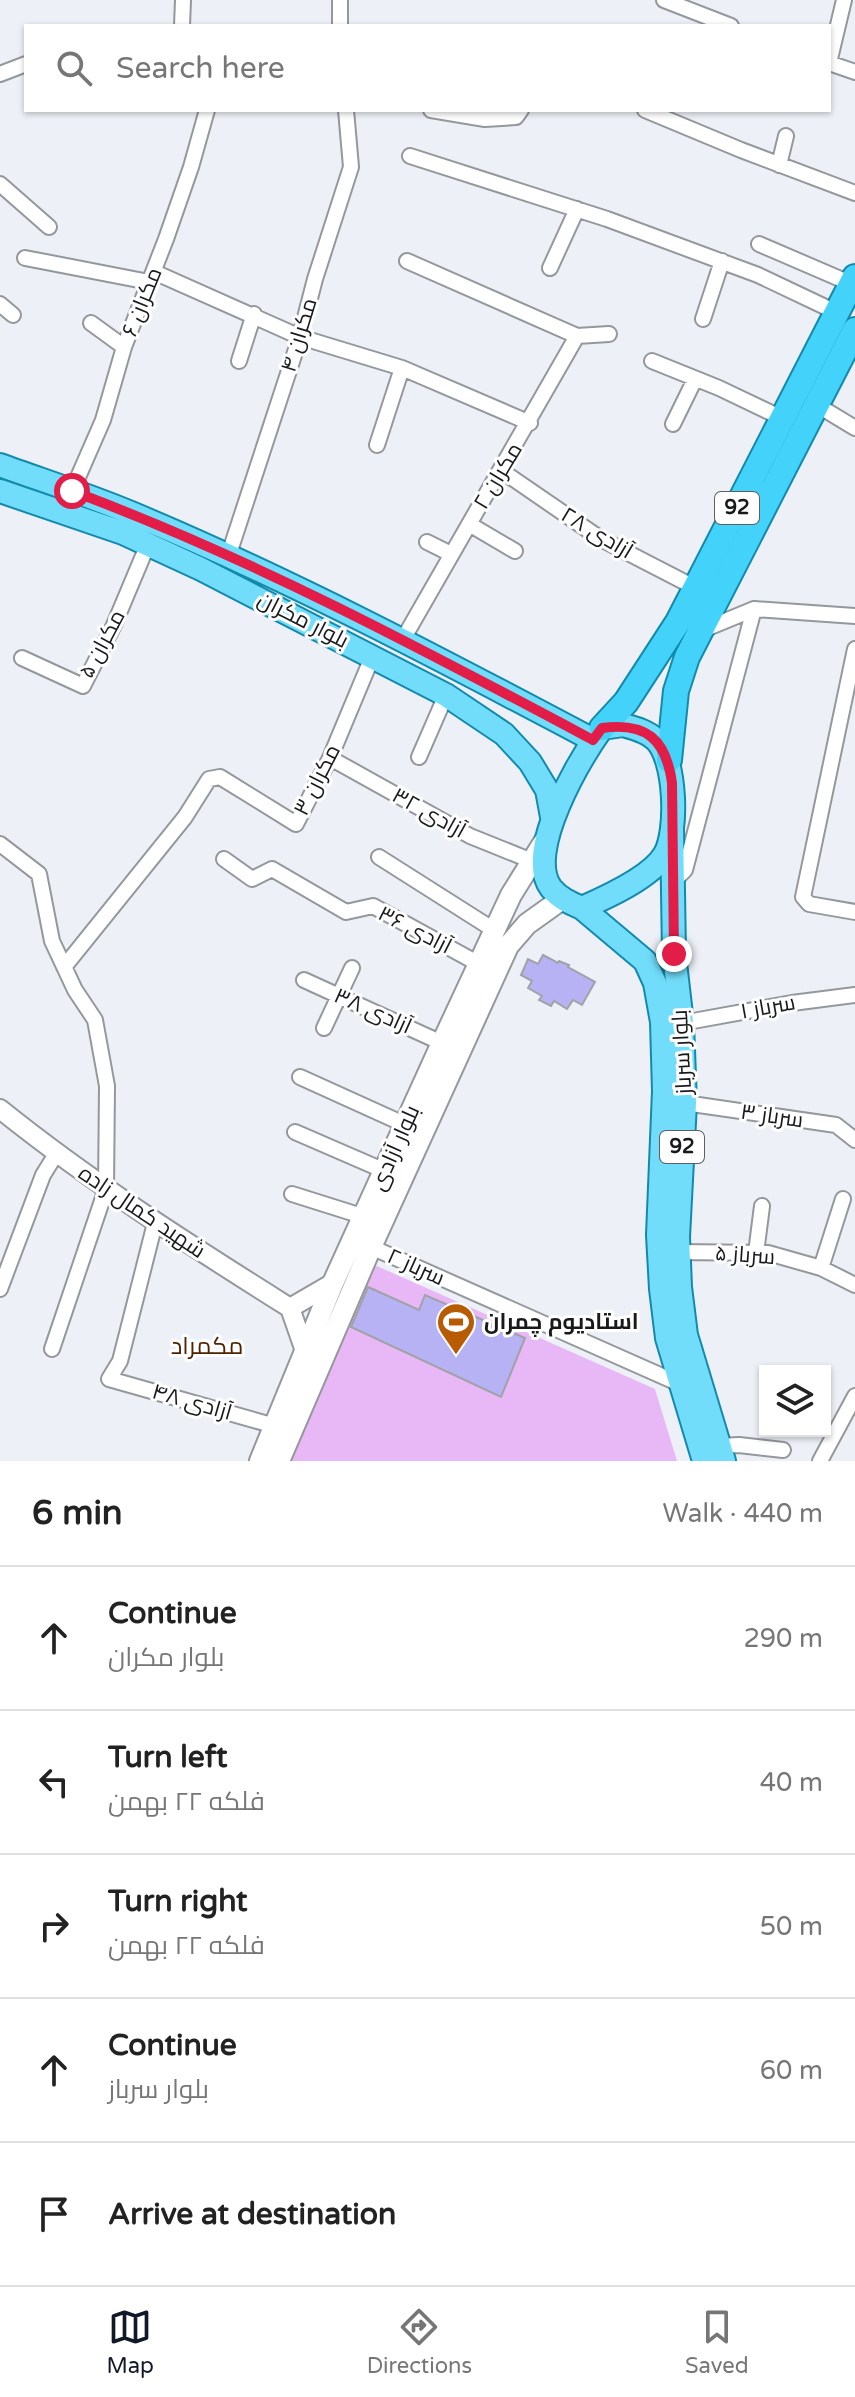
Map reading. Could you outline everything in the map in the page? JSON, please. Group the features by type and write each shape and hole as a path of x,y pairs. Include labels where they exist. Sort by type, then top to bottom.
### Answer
{"highway":[{"name":"92","path":"669,760 676,691 687,657 817,405 846,322 854,280"},
{"name":"92","path":"597,734 626,702 663,648 784,419 846,322"}],"main road":[{"name":"بلوار مکران","path":"0,465 128,512 228,557 482,682 597,734"},
{"name":"بلوار مکران","path":"0,491 148,544 373,655 455,701 504,734 530,762 547,790 552,817"},
{"path":"455,701 482,702 486,691 482,682"},
{"path":"597,734 623,725 640,730 657,741 669,760"},
{"name":"92","path":"597,734 552,817 538,851 549,886 572,904 599,901 652,869 665,853 672,828 669,760"},
{"name":"بلوار سرباز","path":"672,828 674,954 682,1023 685,1103 678,1252 686,1335 716,1456"},
{"name":"بلوار آزادی","path":"260,1461 333,1283 442,1043 511,895 538,851"},
{"name":"بلوار سرباز","path":"572,904 645,961 655,983 662,1022 664,1091 658,1235 667,1338 680,1384 716,1456"},
{"name":"بلوار آزادی","path":"279,1461 371,1247 508,946 527,924 572,904"}],"street":[{"path":"182,24 183,0"},
{"path":"340,0 340,24"},
{"path":"664,0 726,24"},
{"path":"831,55 844,0"},
{"path":"831,64 855,72"},
{"path":"0,74 24,66"},
{"name":"مکران ۶","path":"72,491 103,420 124,347 191,167 206,112"},
{"name":"مکران ۴","path":"228,557 300,337 351,167 346,112"},
{"path":"443,112 485,119 516,117 520,112"},
{"path":"650,112 855,193"},
{"path":"779,165 786,136"},
{"path":"410,156 577,209 722,261 758,275 846,322"},
{"path":"0,184 49,227"},
{"path":"550,268 577,209"},
{"path":"759,244 854,280"},
{"path":"25,258 152,277 254,314 300,337 402,368 530,423"},
{"path":"407,261 577,336 609,334"},
{"path":"703,319 722,261"},
{"path":"0,304 13,315"},
{"path":"239,361 254,314"},
{"path":"91,323 124,347"},
{"name":"مکران ۲","path":"402,641 530,423 577,336"},
{"path":"652,361 784,419"},
{"path":"377,445 402,368"},
{"path":"673,424 695,379"},
{"path":"817,405 855,428"},
{"name":"آزادی ۲۸","path":"502,471 601,539 696,588"},
{"path":"469,524 515,551"},
{"path":"427,542 451,554"},
{"name":"مکران ۵","path":"22,658 83,686 114,625 148,544"},
{"path":"699,632 754,609 855,616"},
{"path":"673,882 685,870 754,609"},
{"path":"855,649 803,897 809,904 855,912"},
{"name":"مکران ۳","path":"64,967 185,817 209,779 220,777 296,824 330,758 373,655"},
{"path":"419,757 455,701"},
{"name":"آزادی ۳۲","path":"330,758 470,836 538,851"},
{"path":"0,844 39,874 52,941 75,990 95,1020 107,1086 106,1189 52,1349"},
{"path":"379,857 494,930"},
{"name":"آزادی ۳۶","path":"224,859 252,879 272,869 346,912 373,906 479,964"},
{"path":"324,1028 352,968"},
{"name":"آزادی ۳۸","path":"304,980 442,1043"},
{"name":"سرباز ۱","path":"682,1023 855,995"},
{"path":"300,1077 406,1125"},
{"name":"سرباز ۳","path":"685,1103 836,1125 855,1140"},
{"name":"شهید کمال زاده","path":"0,1109 56,1154 155,1223 290,1308"},
{"path":"295,1132 385,1171"},
{"path":"0,1289 43,1175 56,1154"},
{"path":"292,1194 365,1217"},
{"path":"821,1268 843,1199"},
{"path":"756,1253 762,1206"},
{"name":"آزادی ۴۸","path":"155,1223 120,1361 109,1379 275,1426"},
{"name":"سرباز ۲","path":"371,1247 680,1384"},
{"name":"سرباز ۵","path":"678,1252 768,1253 821,1268 855,1285"},
{"path":"305,1351 290,1308 333,1283"},
{"path":"820,1461 855,1396"},
{"path":"716,1456 739,1445 783,1450"}],"shaded area":[{"name":"استادیوم چمران","path":"370,1263 655,1389 677,1461 287,1461"}],"building":[{"path":"543,955 569,965 595,982 582,1005 573,1000 567,1009 554,1001 551,1006 539,1000 542,996 528,988 532,981 521,975 528,959 538,964"},
{"path":"368,1287 419,1310 425,1295 525,1338 501,1397 351,1327"}],"place":[{"name":"استادیوم چمران","path":"456,1356"}],"district":[{"name":"مکمراد","path":"207,1346"}],"route":[{"path":"72,491 128,512 228,557 449,664 593,740 602,728 623,725 640,730 657,741 669,760 672,783 674,954"}]}
